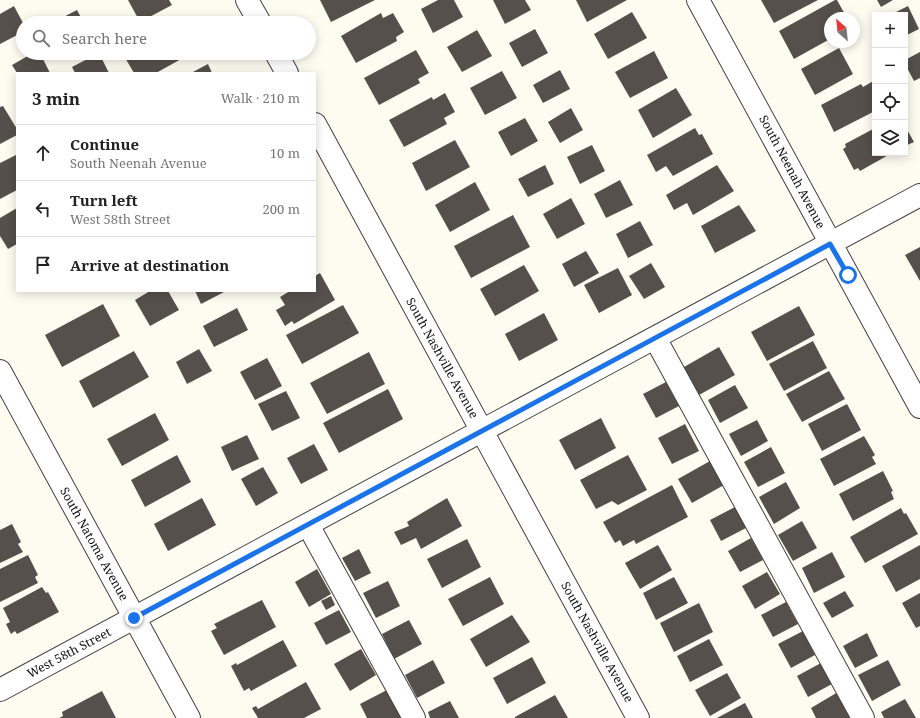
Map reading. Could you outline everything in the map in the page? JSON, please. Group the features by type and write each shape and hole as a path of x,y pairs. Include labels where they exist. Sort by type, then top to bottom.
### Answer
{"street":[{"path":"247,0 256,16"},
{"name":"South Neenah Avenue","path":"698,0 920,407"},
{"path":"280,60 286,72"},
{"name":"South Nashville Avenue","path":"316,126 638,718"},
{"name":"West 58th Street","path":"0,690 920,195"},
{"path":"655,338 863,718"},
{"name":"South Natoma Avenue","path":"0,371 189,718"},
{"path":"308,525 414,718"}],"building":[{"path":"128,0 169,0 172,5 151,16 137,16"},
{"path":"320,0 375,0 331,22"},
{"path":"438,0 454,0 463,17 433,33 421,9"},
{"path":"493,0 525,0 531,10 505,24"},
{"path":"576,0 627,0 587,22"},
{"path":"761,0 818,0 774,23"},
{"path":"835,0 837,0 844,12 824,12 824,42 794,59 779,31"},
{"path":"877,0 893,0 881,7"},
{"path":"14,6 19,16 16,16 16,36 0,44 0,14"},
{"path":"908,6 919,29 908,34 908,12 896,12"},
{"path":"77,10 80,16 65,16"},
{"path":"632,12 647,38 608,59 594,34"},
{"path":"381,13 383,18 393,13 404,32 396,37 397,41 356,63 341,36"},
{"path":"535,29 548,53 522,67 509,43"},
{"path":"477,30 492,56 462,72 447,47"},
{"path":"839,48 853,74 815,95 801,69"},
{"path":"416,50 429,73 418,79 420,83 379,105 364,78"},
{"path":"654,51 668,78 630,98 615,72"},
{"path":"920,52 920,78 914,81 908,70 908,58"},
{"path":"21,60 44,60 50,72 16,72 12,65"},
{"path":"86,60 102,60 108,72 74,72 72,67"},
{"path":"126,60 179,60 158,72 133,72"},
{"path":"208,64 212,72 193,72"},
{"path":"560,70 570,89 543,103 533,85"},
{"path":"502,71 517,98 485,115 470,88"},
{"path":"872,82 872,113 834,132 821,105 861,84 863,87"},
{"path":"676,88 692,115 653,138 638,110"},
{"path":"445,93 455,112 444,118 447,124 404,147 389,120 432,97 433,100"},
{"path":"3,106 16,127 16,136 0,144 0,107"},
{"path":"571,108 583,130 560,143 548,122"},
{"path":"525,118 538,141 511,156 498,132"},
{"path":"695,128 699,135 702,134 713,154 673,176 666,166 656,172 647,155"},
{"path":"872,130 872,156 887,156 860,171 858,168 854,170 843,149 846,147 845,144"},
{"path":"908,131 914,142 908,145"},
{"path":"455,140 470,167 426,191 412,163"},
{"path":"592,145 605,171 580,184 567,157"},
{"path":"16,155 16,191 0,199 0,163"},
{"path":"545,165 554,184 528,197 518,179"},
{"path":"717,165 734,191 693,215 687,203 674,210 666,195"},
{"path":"620,180 633,205 606,218 594,194"},
{"path":"475,182 490,210 450,232 435,205"},
{"path":"571,198 585,224 557,239 543,214"},
{"path":"739,205 756,231 715,253 701,226"},
{"path":"16,209 16,245 8,249 0,236 0,218"},
{"path":"513,215 530,247 471,278 454,246"},
{"path":"640,221 653,245 628,258 616,234"},
{"path":"920,247 920,281 905,255"},
{"path":"586,251 599,273 574,287 562,264"},
{"path":"651,263 665,287 644,299 629,276"},
{"path":"524,265 539,291 495,316 480,289"},
{"path":"618,268 632,295 599,313 584,285"},
{"path":"320,273 335,300 294,324 292,321 285,326 276,310 285,305 280,297 288,292 316,292 316,275"},
{"path":"148,292 169,292 179,310 150,326 135,300"},
{"path":"195,292 224,292 201,304"},
{"path":"103,304 120,336 62,367 45,335"},
{"path":"343,305 359,333 302,364 286,335"},
{"path":"799,306 815,335 767,361 751,332"},
{"path":"237,308 248,330 214,347 203,326"},
{"path":"544,313 558,340 519,361 505,334"},
{"path":"813,341 827,368 784,391 769,364"},
{"path":"719,347 735,375 699,395 684,367"},
{"path":"199,349 212,371 187,384 176,362"},
{"path":"134,351 149,377 93,408 79,381"},
{"path":"369,352 385,384 327,414 310,383"},
{"path":"267,358 282,386 255,400 240,372"},
{"path":"829,371 845,399 802,422 786,394"},
{"path":"666,382 679,406 656,418 643,394"},
{"path":"735,385 748,408 720,423 708,400"},
{"path":"388,389 403,419 339,453 323,423"},
{"path":"286,391 300,418 272,431 258,404"},
{"path":"847,404 861,430 822,451 808,424"},
{"path":"155,413 169,440 122,466 107,439"},
{"path":"601,418 616,448 575,470 559,440"},
{"path":"757,420 768,441 741,456 729,434"},
{"path":"685,424 699,451 672,464 658,438"},
{"path":"247,435 259,459 232,471 221,447"},
{"path":"864,436 875,455 872,457 876,464 834,486 820,459"},
{"path":"314,444 328,470 301,484 287,458"},
{"path":"771,447 785,473 758,487 744,462"},
{"path":"177,455 191,482 145,507 131,480"},
{"path":"628,455 647,490 618,505 612,501 596,509 580,480"},
{"path":"710,461 724,485 692,503 678,479"},
{"path":"263,467 278,493 256,506 241,479"},
{"path":"883,471 893,491 891,492 894,499 853,521 839,494"},
{"path":"786,482 800,508 774,524 759,497"},
{"path":"672,485 688,517 636,544 634,540 623,546 620,540 615,543 603,522"},
{"path":"202,498 216,525 168,551 154,524"},
{"path":"447,498 462,526 421,549 416,538 401,545 394,532 409,526 407,522"},
{"path":"735,507 746,528 721,541 710,520"},
{"path":"901,508 904,514 906,513 918,534 865,563 850,537"},
{"path":"802,521 817,548 793,561 778,535"},
{"path":"12,524 21,542 18,544 23,552 0,563 0,530"},
{"path":"751,538 763,560 740,572 728,551"},
{"path":"467,539 481,567 442,588 427,559"},
{"path":"658,545 672,570 640,589 625,563"},
{"path":"920,545 920,579 896,592 882,566"},
{"path":"359,549 371,573 355,581 342,558"},
{"path":"832,552 845,577 814,593 802,568"},
{"path":"28,555 38,575 35,577 38,583 0,602 0,569"},
{"path":"317,569 331,594 309,607 295,582"},
{"path":"767,572 780,594 755,609 742,586"},
{"path":"490,577 504,604 463,626 448,599"},
{"path":"674,577 688,603 656,620 643,593"},
{"path":"388,581 400,606 376,618 363,593"},
{"path":"42,587 46,593 48,592 59,612 17,634 15,631 11,634 6,624 10,622 3,608"},
{"path":"845,591 854,606 832,618 823,603"},
{"path":"920,593 920,626 916,628 902,603"},
{"path":"331,596 335,605 326,610 321,601"},
{"path":"262,600 276,627 224,655 211,631 217,628 214,624"},
{"path":"786,602 798,624 773,637 761,615"},
{"path":"699,603 713,632 674,652 660,623"},
{"path":"339,610 351,632 326,645 314,623"},
{"path":"512,615 530,642 486,667 470,639"},
{"path":"409,620 422,644 394,659 382,634"},
{"path":"803,631 815,655 791,668 778,644"},
{"path":"867,633 878,656 855,668 843,646"},
{"path":"709,639 723,665 690,682 677,656"},
{"path":"283,640 297,666 251,691 249,688 244,691 231,666 236,663 237,665"},
{"path":"361,649 376,675 350,691 334,664"},
{"path":"532,657 546,683 507,704 493,678"},
{"path":"433,660 445,683 417,698 405,675"},
{"path":"888,660 901,685 872,701 858,675"},
{"path":"821,663 832,684 808,697 797,676"},
{"path":"727,673 741,698 710,716 695,690"},
{"path":"306,682 321,709 304,718 258,718 252,708 256,706 258,709"},
{"path":"387,690 401,718 367,718 360,704"},
{"path":"102,691 116,718 59,718 63,716 62,712"},
{"path":"838,692 853,718 816,718 811,708"},
{"path":"555,695 568,718 515,718 515,717"},
{"path":"905,699 916,718 884,718 881,712"},
{"path":"450,701 459,718 430,718 428,712"},
{"path":"745,703 753,718 717,718"}],"route":[{"path":"134,618 830,244 848,275"}]}
